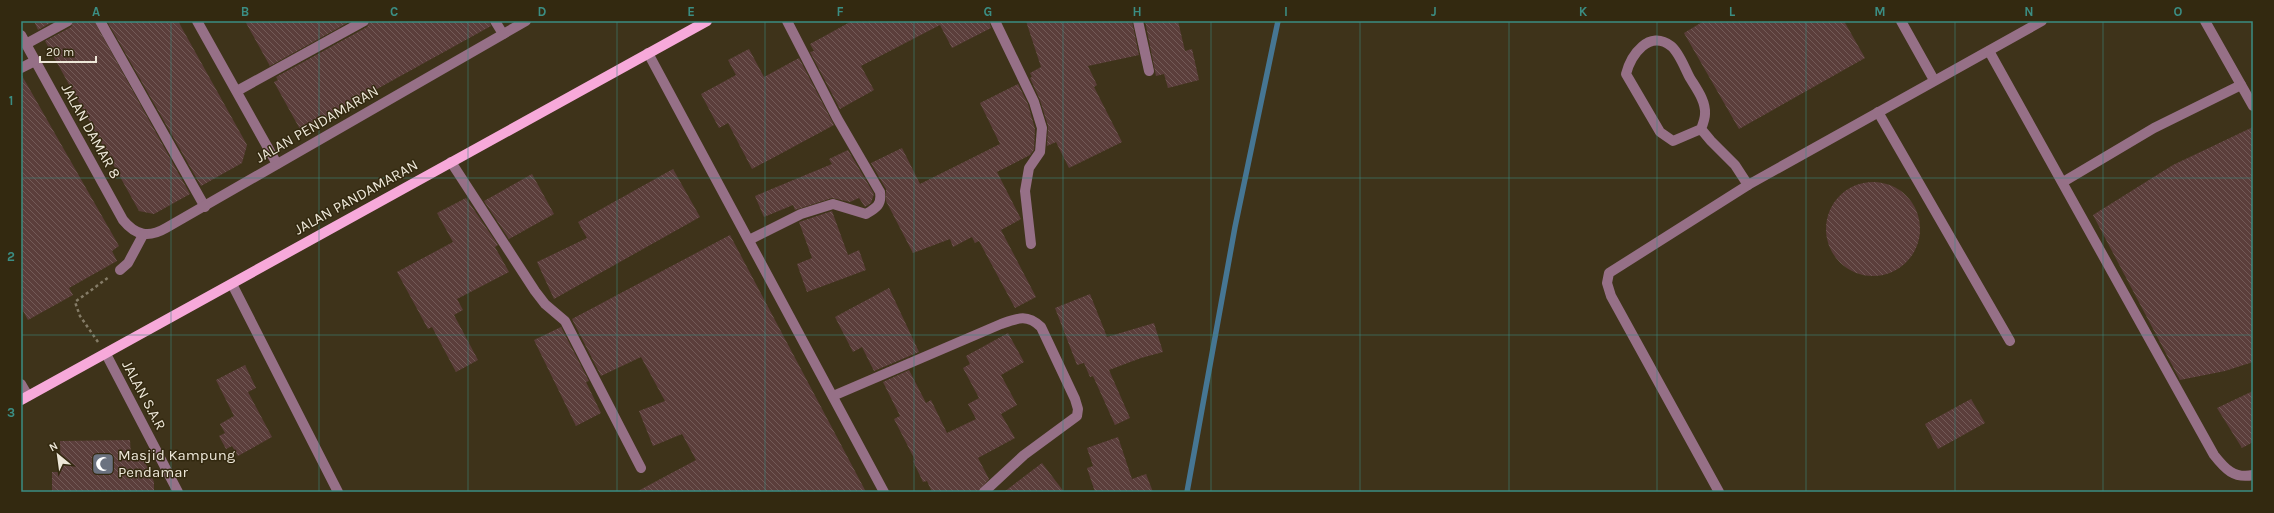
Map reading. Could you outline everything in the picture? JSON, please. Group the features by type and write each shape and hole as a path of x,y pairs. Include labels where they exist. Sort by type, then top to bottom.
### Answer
{"main road":[{"name":"JALAN PANDAMARAN","path":"24,398 707,21"}],"street":[{"path":"23,40 68,21"},
{"path":"100,21 205,207"},
{"path":"198,21 277,164"},
{"path":"236,91 364,21"},
{"path":"495,21 502,34"},
{"name":"JALAN PENDAMARAN","path":"143,235 157,233 205,207 526,21"},
{"path":"748,240 801,214 833,204 866,214 877,208 882,200 880,192 837,118 787,21"},
{"path":"995,21 1034,102 1042,128 1040,152 1029,168 1025,191 1031,244"},
{"path":"1138,21 1149,71"},
{"path":"1901,21 1934,80"},
{"path":"1719,492 1611,296 1607,283 1609,273 1748,185 2042,21"},
{"path":"2205,21 2253,106"},
{"name":"JALAN DAMAR 8","path":"23,40 123,220 129,228 143,235"},
{"path":"1652,41 1662,41 1672,47 1702,99 1705,114 1701,129 1673,141 1660,132 1626,74 1630,61 1636,51 1652,41"},
{"path":"1989,51 2214,455 2224,469 2234,475 2253,475"},
{"path":"648,53 884,492"},
{"path":"21,68 35,61"},
{"path":"2062,182 2154,128 2241,85"},
{"path":"1878,112 2010,341"},
{"path":"1701,129 1735,165 1748,185"},
{"path":"451,162 536,292 545,304 565,321 641,468"},
{"path":"120,270 128,263 143,235"},
{"path":"232,284 338,492"},
{"path":"833,396 1001,324 1020,317 1034,321 1041,327 1075,399 1078,409 1077,416 1024,455 984,492"},
{"name":"JALAN S.A.R","path":"106,354 178,492"},
{"path":"21,384 24,398"}],"path":[{"path":"106,354 80,316 75,302 120,270"}],"building":[{"path":"34,21 54,21 38,30"},
{"path":"74,21 94,21 190,194 154,214 139,211 45,41 71,27"},
{"path":"107,21 178,21 247,145 242,163 201,186"},
{"path":"245,21 351,21 270,66"},
{"path":"370,21 489,21 491,26 301,131 274,82 278,80 276,77 367,27"},
{"path":"852,21 989,21 991,28 952,48 940,25 861,66 874,90 840,109 810,52 814,51 810,44"},
{"path":"1026,21 1132,21 1139,55 1088,66 1097,85 1094,87 1122,142 1069,168 1056,142 1047,146 1048,126 1040,100 1030,78 1032,77 1030,73 1041,67"},
{"path":"1145,21 1178,21 1185,51 1192,49 1199,80 1168,88 1164,74 1156,76"},
{"path":"1704,21 1844,21 1865,58 1739,129 1684,33"},
{"path":"749,49 764,77 799,58 834,125 752,169 728,123 719,128 701,94 736,75 728,60"},
{"path":"21,74 119,246 112,251 117,261 69,288 73,295 28,320 21,307"},
{"path":"1018,84 1028,104 1035,129 1034,150 1030,155 997,172 1021,219 1001,230 1036,297 1015,308 979,241 975,243 972,237 953,247 950,239 913,253 886,201 886,189 871,163 902,148 920,184 1000,144 980,103"},
{"path":"2253,127 2253,362 2225,371 2180,380 2093,215 2173,165"},
{"path":"848,150 874,194 871,203 865,207 859,198 850,202 832,198 795,210 793,205 764,217 755,196 832,164 829,159"},
{"path":"673,169 700,217 554,299 537,262 587,238 578,222"},
{"path":"532,174 554,214 509,239 484,201"},
{"path":"1873,182 1891,186 1906,196 1916,211 1920,229 1916,247 1906,262 1891,272 1873,276 1855,272 1840,262 1830,247 1826,229 1830,211 1840,196 1855,186"},
{"path":"466,198 498,245 495,247 509,272 457,299 463,310 454,315 478,360 456,372 432,327 428,329 397,272 453,242 437,213"},
{"path":"832,211 848,255 859,250 866,270 807,292 797,264 812,258 799,222"},
{"path":"730,235 866,492 636,492 696,460 682,434 653,446 639,411 665,401 641,357 601,376 572,319"},
{"path":"889,288 919,352 874,371 862,347 853,352 835,317"},
{"path":"1090,294 1107,337 1154,323 1163,352 1141,358 1109,370 1130,418 1115,425 1093,376 1090,377 1084,363 1077,365 1055,308"},
{"path":"561,327 589,381 586,382 601,413 576,426 534,340"},
{"path":"1008,333 1024,362 1001,375 1017,405 1001,414 1015,438 978,458 989,479 978,492 932,492 927,481 923,482 913,461 915,460 894,419 900,416 883,382 909,370 926,403 931,400 947,433 976,419 968,404 979,398 963,368 970,364 966,356"},
{"path":"245,365 256,388 248,392 272,437 238,456 232,446 226,449 219,436 225,433 220,424 234,416 216,380"},
{"path":"2253,391 2253,442 2242,448 2217,408"},
{"path":"1971,399 1985,423 1938,449 1925,424"},
{"path":"1118,437 1132,479 1146,474 1153,492 1095,492 1087,468 1093,466 1087,448"},
{"name":"Masjid Kampung Pendamar","path":"130,440 131,456 142,456 154,482 154,492 52,492 52,472 61,472 60,441"},
{"path":"1042,463 1064,492 1004,492"}],"waterway":[{"path":"1187,492 1235,227 1278,21"}],"place":[{"name":"Masjid Kampung Pendamar","path":"103,464"}]}
